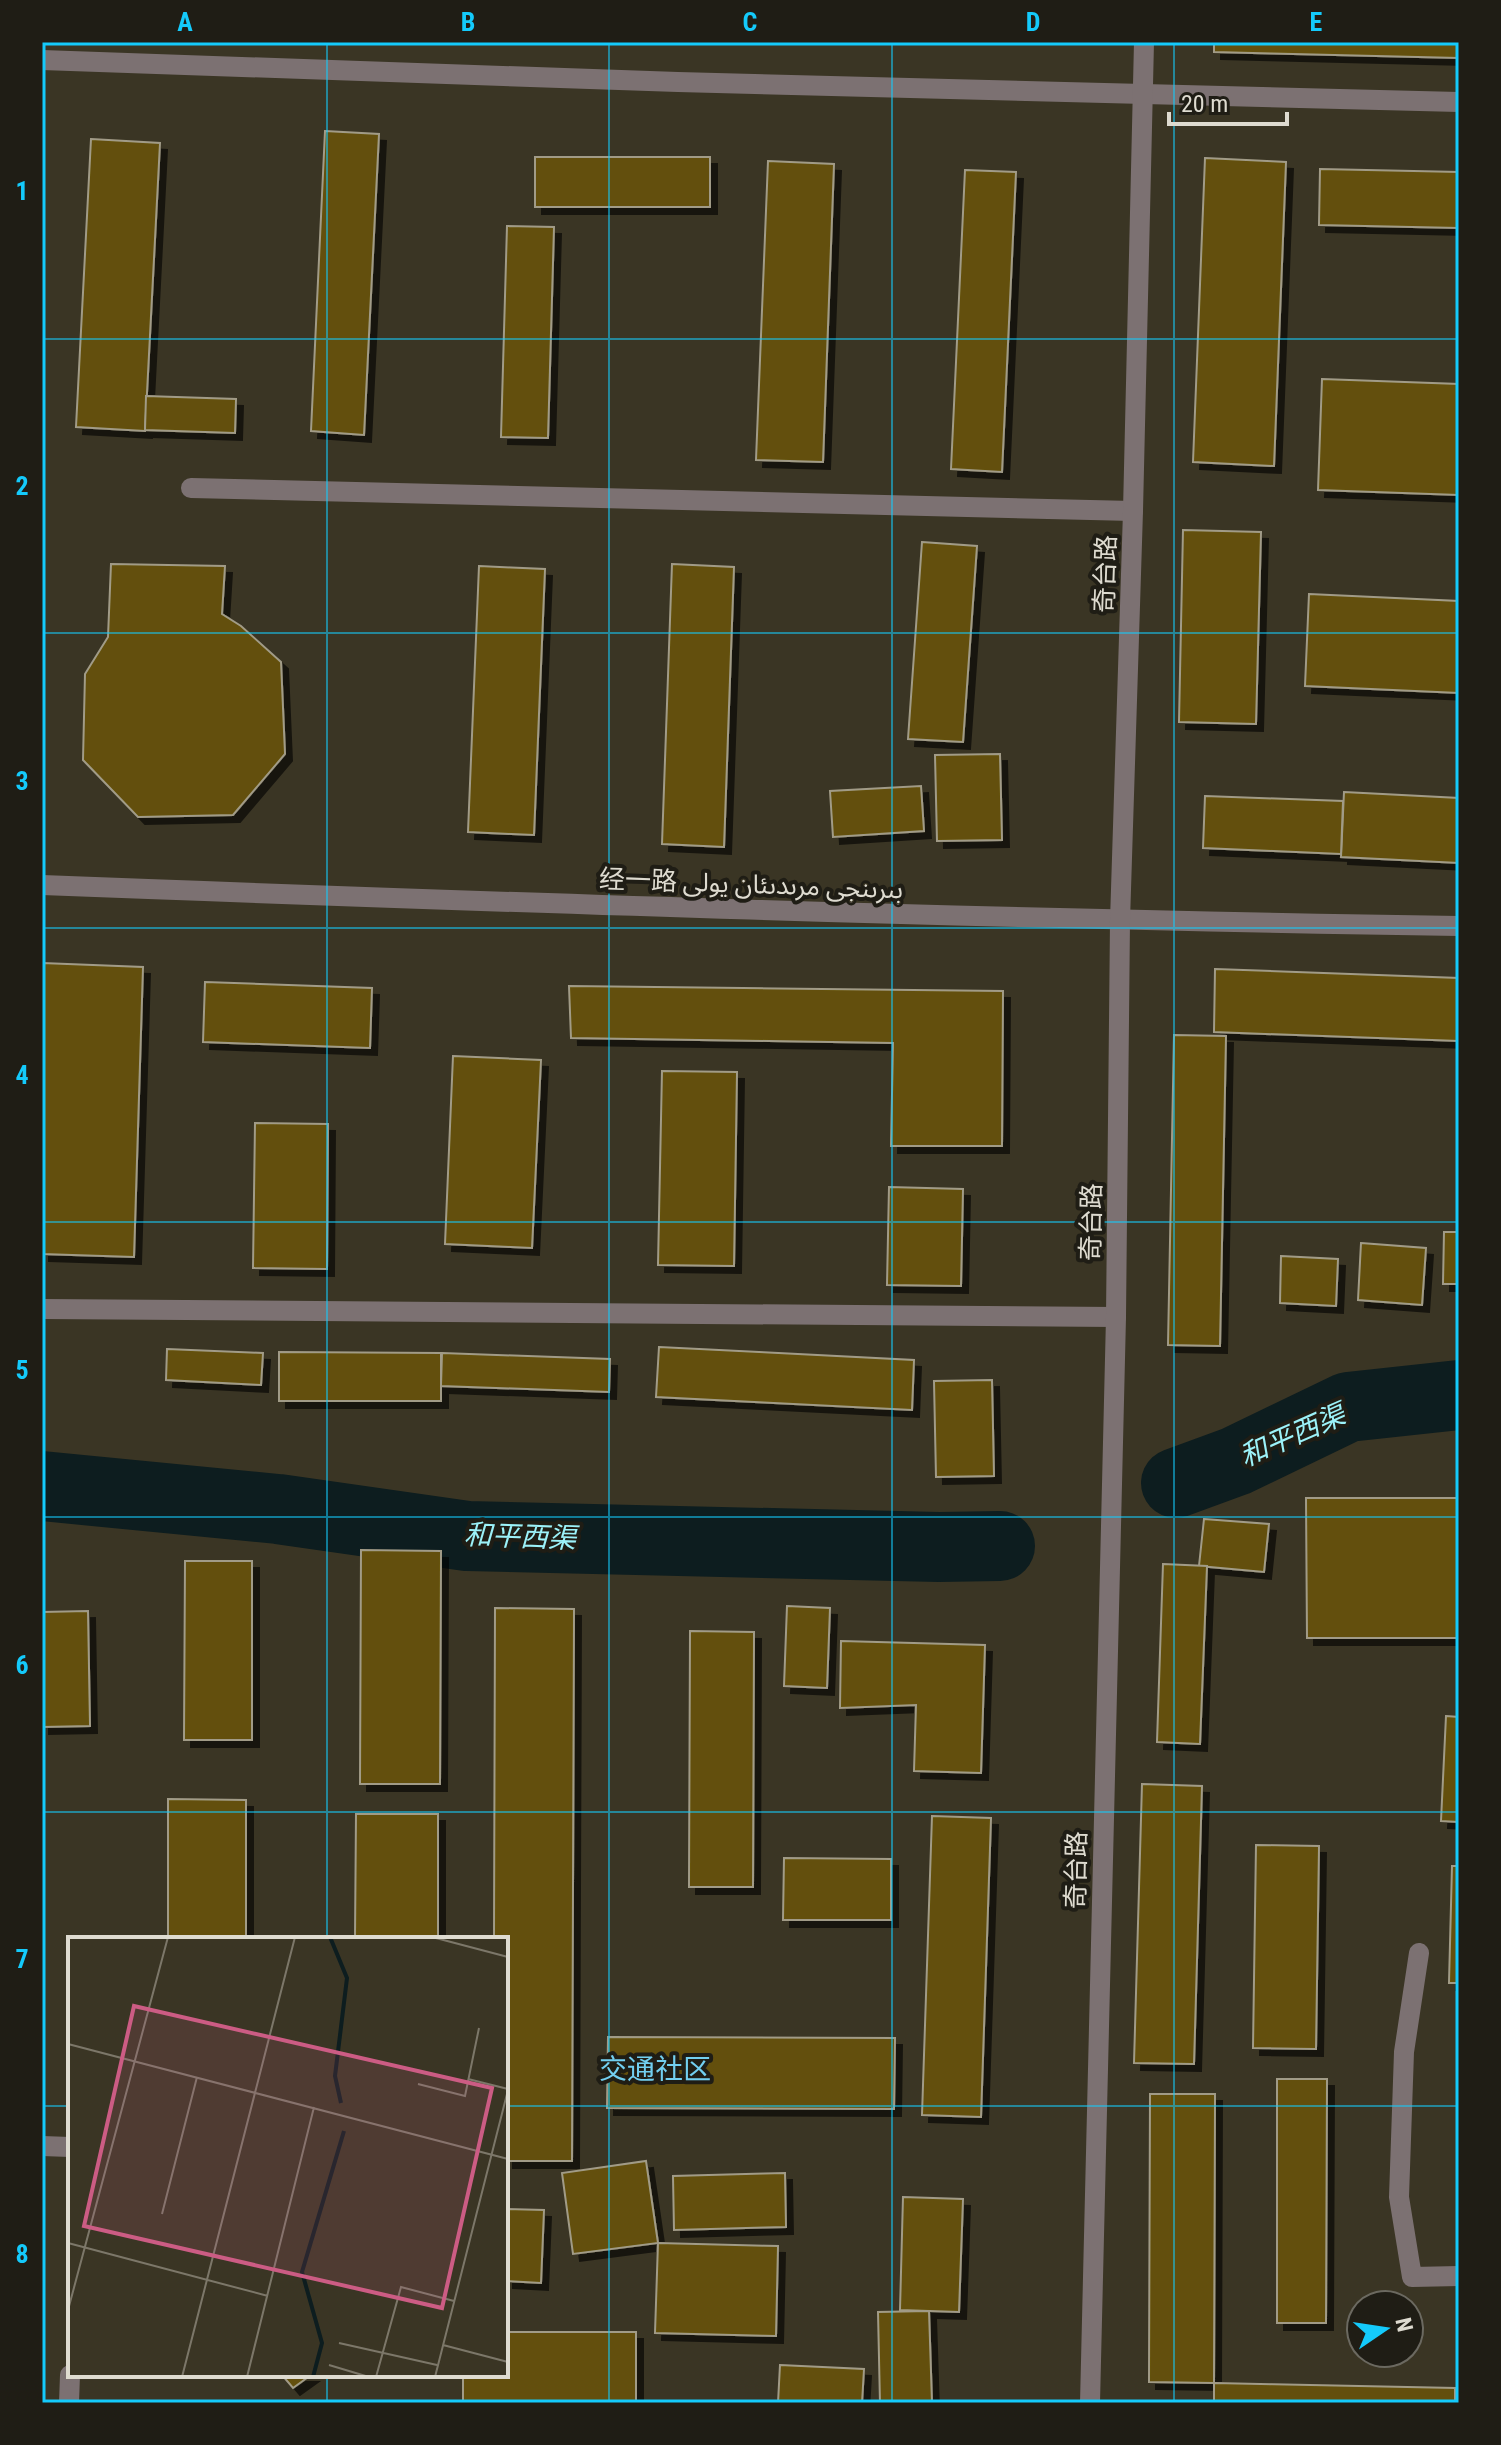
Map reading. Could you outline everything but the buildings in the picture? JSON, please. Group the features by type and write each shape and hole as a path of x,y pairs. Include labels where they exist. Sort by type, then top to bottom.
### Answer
{"street":[{"name":"奇台路","path":"1090,2403 1116,1317 1120,921 1144,42"},
{"path":"42,60 662,82 1459,102"},
{"path":"191,488 1133,511"},
{"name":"经一路 بىرىنجى مرىدىئان يولى","path":"42,885 1120,921 1459,926"},
{"path":"42,1309 1116,1317"},
{"path":"1419,1953 1404,2052 1399,2197 1412,2277 1459,2276"},
{"path":"42,2146 68,2147"},
{"path":"69,2403 70,2377"}],"waterway":[{"name":"和平西渠","path":"1176,1483 1236,1461 1348,1407 1459,1395"},
{"name":"和平西渠","path":"42,1486 278,1509 467,1536 1000,1546"}],"district":[{"name":"交通社区","path":"655,2069"}]}
